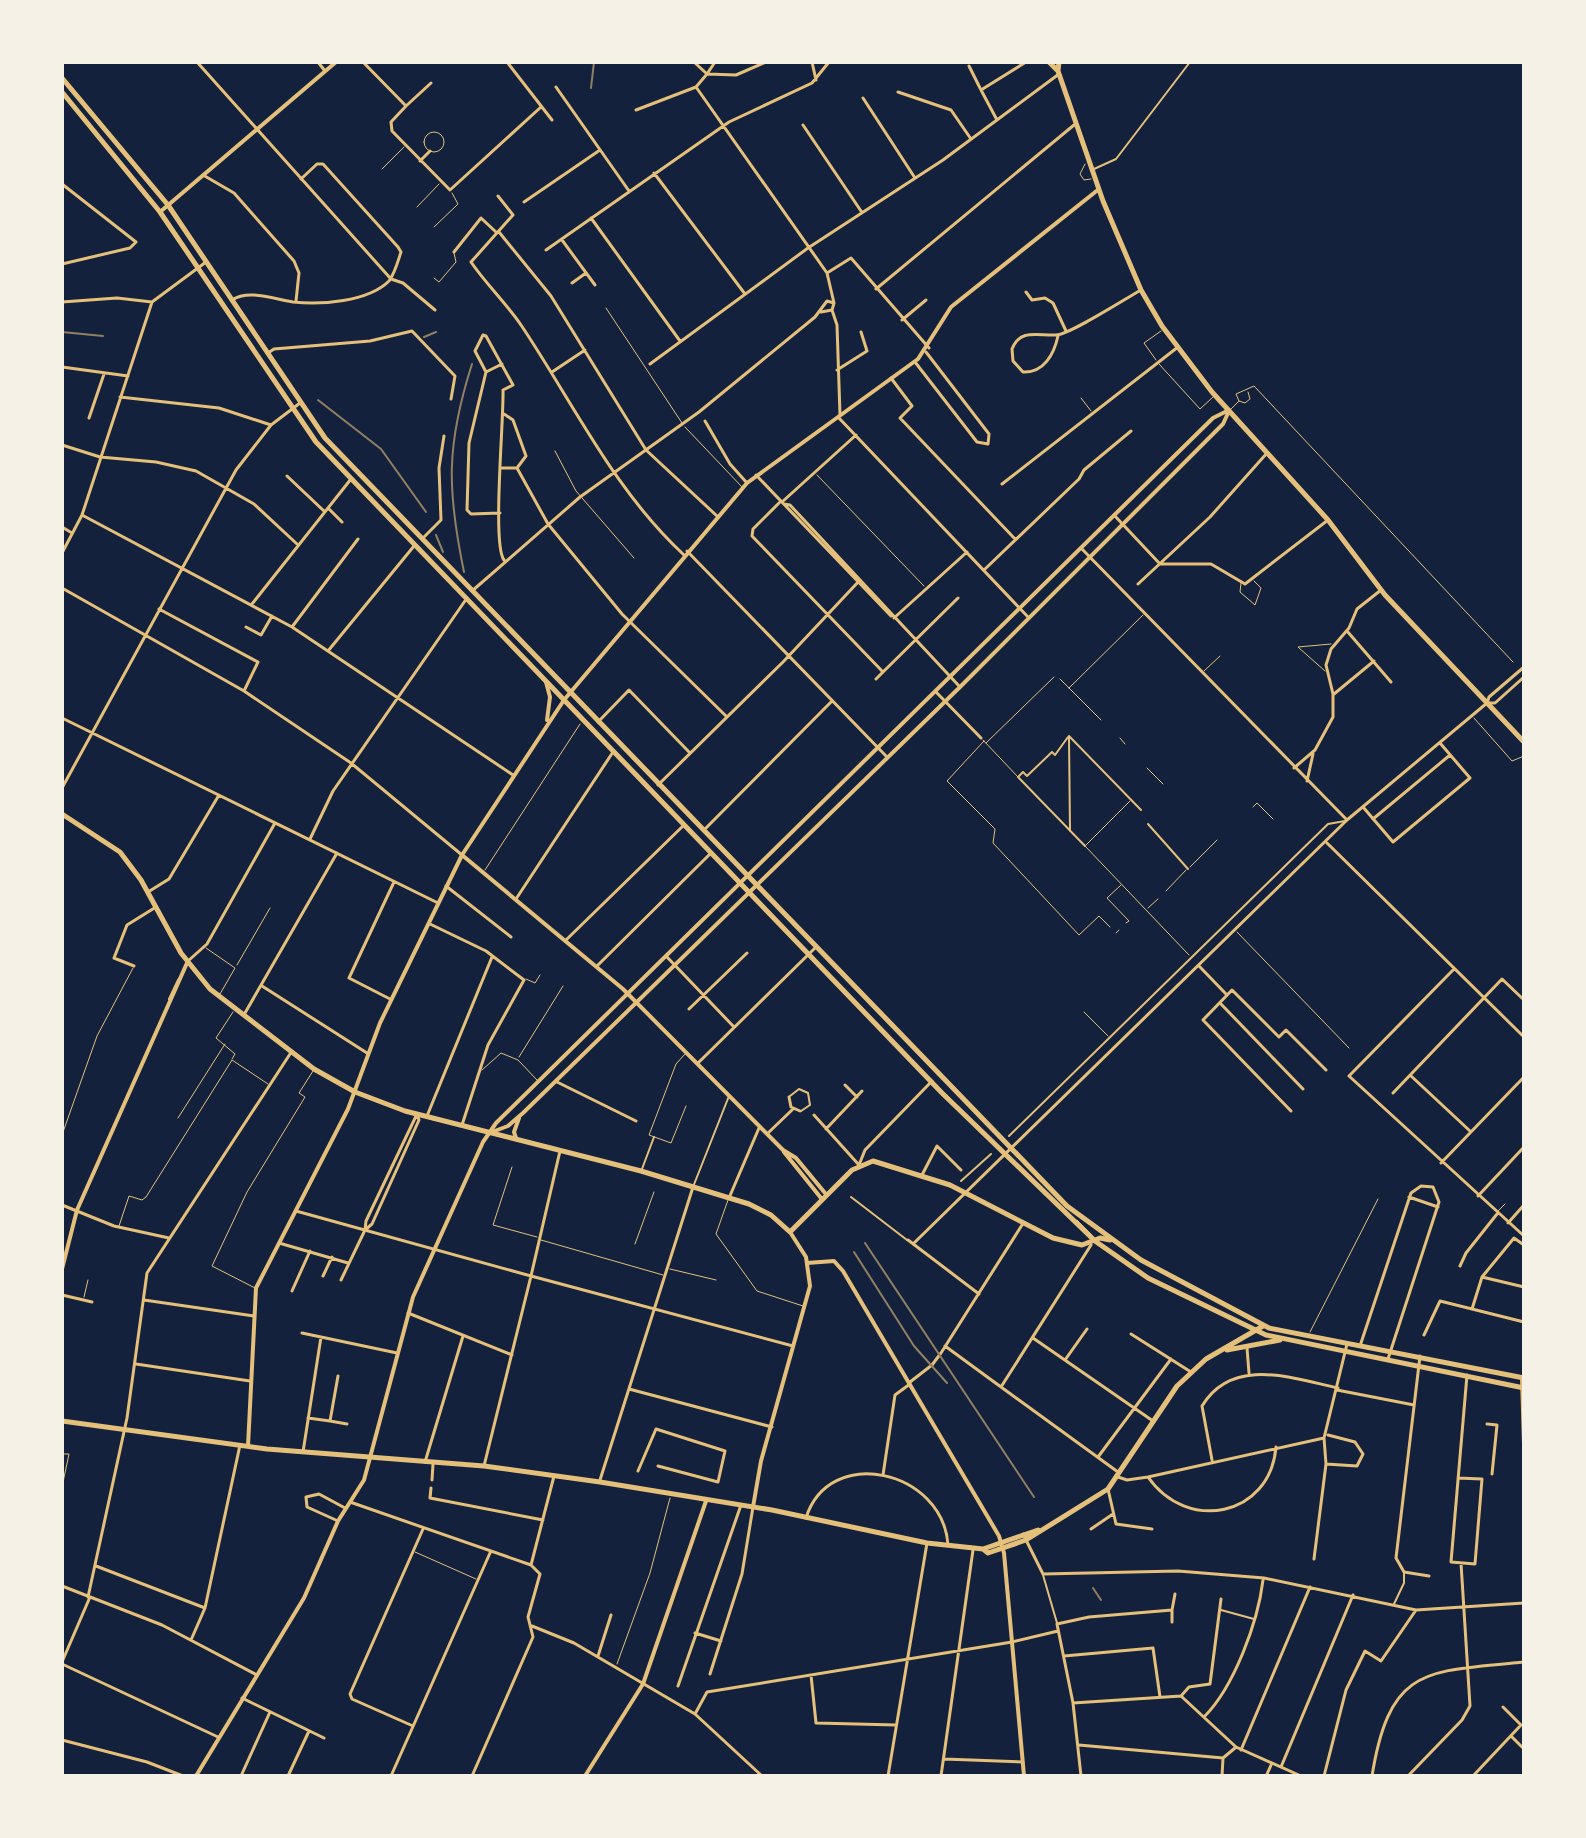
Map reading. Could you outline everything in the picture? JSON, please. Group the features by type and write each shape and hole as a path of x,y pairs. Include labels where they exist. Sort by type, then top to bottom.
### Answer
{"main road":[{"path":"1049,62 1058,72 1099,189 1141,290 1164,329 1215,395 1328,520 1381,590 1524,742"},
{"path":"1058,72 1059,62"},
{"path":"62,78 168,205 325,438 1067,1206 1115,1242 1166,1274 1263,1326 1308,1338 1420,1356 1523,1378"},
{"path":"62,92 160,212 316,442 741,885 1093,1243 1148,1278 1253,1330 1283,1340 1523,1388"},
{"path":"62,814 113,846 148,892 187,963 219,997 290,1054 355,1092 417,1114 641,1171 729,1198 766,1211 790,1232 823,1195 859,1165 880,1162 965,1193 1022,1225 1073,1244 1093,1243 1105,1238 1115,1242"},
{"path":"932,1081 938,1075"},
{"path":"983,1549 988,1553 1004,1550 1108,1489 1153,1421 1191,1372 1263,1326"},
{"path":"1215,1354 1247,1344 1283,1340"},
{"path":"62,1421 303,1453 484,1466 600,1482 753,1507 948,1546 983,1549 1025,1537"}],"street":[{"path":"197,62 391,279 403,283 435,310"},
{"path":"318,62 325,71"},
{"path":"160,212 336,62"},
{"path":"363,62 406,106"},
{"path":"507,62 552,120"},
{"path":"694,62 707,74 736,75 766,62"},
{"path":"636,110 696,87 715,62"},
{"path":"812,62 816,80"},
{"path":"546,250 723,126 816,80 829,62"},
{"path":"981,90 1026,62"},
{"path":"1093,170 1116,159 1190,62"},
{"path":"969,66 997,120"},
{"path":"650,364 808,248 971,139 1058,72"},
{"path":"431,83 391,122 392,131 451,190 541,107"},
{"path":"556,87 629,191"},
{"path":"696,87 827,273 834,303 832,310 836,316 839,416 1029,617"},
{"path":"898,92 951,110 971,139"},
{"path":"863,98 915,178"},
{"path":"876,289 1067,129 1078,124"},
{"path":"803,125 862,212"},
{"path":"524,202 601,149"},
{"path":"420,161 430,151"},
{"path":"232,300 244,295 295,302 351,297 379,288 391,279 401,250 388,235 323,164 317,164 301,179"},
{"path":"654,173 745,294"},
{"path":"203,175 234,193 294,261 299,273 295,302"},
{"path":"62,184 134,239 136,244 62,264"},
{"path":"248,1446 256,1288 355,1092 367,1053 446,886 462,855 547,723 628,621 756,475 915,362 927,350 951,307 1099,189"},
{"path":"498,196 513,215 471,262 519,322 612,474 655,528 686,553 790,654 886,756"},
{"path":"454,252 481,218 498,233 551,296 646,450 717,516"},
{"path":"591,218 681,342"},
{"path":"561,239 595,285"},
{"path":"827,273 850,258 927,350 989,434 988,444 977,442 915,362"},
{"path":"62,553 82,515 152,302 206,262"},
{"path":"572,283 586,273"},
{"path":"1058,336 1038,333 1021,337 1012,349 1015,366 1023,372 1040,368 1053,351 1058,336 1141,290"},
{"path":"1026,292 1032,300 1045,298 1053,303 1066,331"},
{"path":"62,302 117,298 152,302"},
{"path":"902,320 926,300"},
{"path":"472,591 580,497 683,424 821,312 827,301 834,303"},
{"path":"821,312 832,310"},
{"path":"268,353 282,348 370,341 412,331 455,376 451,399"},
{"path":"837,370 867,351 861,332"},
{"path":"500,513 471,514 467,510 469,443 486,372 475,351 483,335 513,385 503,390 500,555 504,560"},
{"path":"1002,484 1178,347"},
{"path":"551,373 585,350"},
{"path":"486,372 502,364"},
{"path":"62,367 128,376"},
{"path":"89,418 104,374"},
{"path":"891,378 912,406 900,418 1015,539"},
{"path":"120,397 211,406 271,425"},
{"path":"62,788 227,486 254,444 271,425 300,403"},
{"path":"196,1776 304,1598 338,1521 364,1480 408,1313 483,1141 1215,416 1229,410"},
{"path":"492,1132 508,1126 557,1082 1223,424 1229,410"},
{"path":"504,414 513,420 526,456 517,468"},
{"path":"705,421 745,486"},
{"path":"984,570 1079,479 1084,470 1131,431"},
{"path":"856,435 753,529 752,536 883,672"},
{"path":"422,539 441,520 439,468 444,436"},
{"path":"62,445 100,457 183,467 227,486 264,511 297,544"},
{"path":"1138,584 1210,517 1268,451"},
{"path":"501,468 517,468"},
{"path":"517,468 548,524 628,621 727,717"},
{"path":"756,475 782,503 790,505 960,687"},
{"path":"287,476 342,522"},
{"path":"252,604 352,479"},
{"path":"82,515 292,627 513,775"},
{"path":"1114,515 1160,564 1211,564 1241,583 1252,579 1328,520"},
{"path":"62,527 72,533"},
{"path":"292,627 358,539"},
{"path":"328,651 416,544"},
{"path":"1081,548 1347,820"},
{"path":"894,618 967,552"},
{"path":"658,785 859,582"},
{"path":"62,588 244,691 351,763 629,995 760,1126 823,1195"},
{"path":"1307,782 1315,750 1333,717 1333,694 1327,660 1334,645 1347,631 1357,609 1381,590"},
{"path":"310,840 333,791 351,763 467,598"},
{"path":"876,679 958,598"},
{"path":"158,609 258,662 244,691"},
{"path":"246,627 261,635 272,616"},
{"path":"1347,631 1391,682"},
{"path":"1333,694 1374,661"},
{"path":"913,1244 1347,820 1472,716 1524,667"},
{"path":"1487,703 1495,703 1524,676"},
{"path":"1512,678 1524,676"},
{"path":"545,680 550,697 547,723"},
{"path":"598,722 629,690 690,753"},
{"path":"936,692 984,741"},
{"path":"703,831 832,701"},
{"path":"62,718 438,903"},
{"path":"1069,736 1055,755 1053,752 1033,771 1018,777 1085,846"},
{"path":"1069,736 1113,785 1141,810"},
{"path":"1069,736 1070,831"},
{"path":"1363,807 1393,842 1470,778 1440,743"},
{"path":"1294,768 1315,750"},
{"path":"516,899 613,751"},
{"path":"1373,819 1450,755"},
{"path":"148,892 169,879 219,795"},
{"path":"1009,1136 1328,824 1347,820"},
{"path":"62,1269 77,1210 170,1001 170,993 187,963 205,947 275,823"},
{"path":"1148,824 1188,869"},
{"path":"566,940 684,825"},
{"path":"1326,843 1524,1037"},
{"path":"242,1016 337,853"},
{"path":"597,966 711,853"},
{"path":"391,999 349,978 394,882"},
{"path":"446,886 511,937"},
{"path":"134,966 114,958 127,925 156,907"},
{"path":"428,924 492,957 524,980 488,1045 475,1077 462,1125"},
{"path":"698,1063 816,948"},
{"path":"689,1009 747,953"},
{"path":"427,1116 492,957"},
{"path":"667,957 734,1027"},
{"path":"1199,966 1227,995"},
{"path":"1454,969 1349,1076 1524,1236"},
{"path":"1393,1093 1502,979 1524,1000"},
{"path":"262,986 367,1053"},
{"path":"1291,1111 1203,1020 1232,990 1279,1037 1286,1030 1326,1070"},
{"path":"1220,1003 1303,1089"},
{"path":"219,1737 62,1663 89,1597 96,1565 125,1428 147,1273 290,1054"},
{"path":"1410,1075 1470,1131"},
{"path":"1441,1163 1524,1077"},
{"path":"814,1115 859,1165 865,1150 932,1081"},
{"path":"557,1082 636,1121"},
{"path":"845,1085 857,1097"},
{"path":"799,1089 808,1093 810,1105 800,1111 793,1109 789,1097 799,1089"},
{"path":"826,1129 862,1091"},
{"path":"600,1482 693,1187 729,1095"},
{"path":"767,1134 793,1109"},
{"path":"516,1138 514,1129 523,1113"},
{"path":"341,1280 417,1114"},
{"path":"729,1198 760,1126"},
{"path":"641,1171 654,1137"},
{"path":"922,1175 937,1146 961,1170"},
{"path":"1478,1196 1524,1147"},
{"path":"484,1466 560,1151"},
{"path":"961,1181 991,1154"},
{"path":"1360,1346 1409,1197 1418,1187 1428,1186 1438,1194 1438,1207 1388,1360"},
{"path":"851,1197 979,1294"},
{"path":"1409,1197 1438,1207"},
{"path":"62,1205 119,1227 170,1238"},
{"path":"1508,1223 1524,1205"},
{"path":"859,1211 864,1207"},
{"path":"296,1211 794,1347"},
{"path":"1460,1266 1466,1253 1497,1213"},
{"path":"883,1475 895,1395 922,1374 941,1353 1022,1225"},
{"path":"710,1674 747,1551 761,1461 810,1286 807,1263 790,1232"},
{"path":"1472,1310 1482,1277 1514,1238 1524,1245"},
{"path":"279,1243 349,1263"},
{"path":"1001,1387 1093,1243"},
{"path":"292,1291 310,1251"},
{"path":"323,1276 332,1257"},
{"path":"807,1263 829,1260 838,1264 1001,1542 1024,1776"},
{"path":"1482,1277 1524,1287"},
{"path":"62,1295 92,1302"},
{"path":"144,1300 254,1316"},
{"path":"1424,1335 1440,1301 1524,1322"},
{"path":"408,1313 512,1355"},
{"path":"1065,1360 1087,1329"},
{"path":"302,1333 397,1353"},
{"path":"1131,1334 1191,1372"},
{"path":"425,1462 463,1336"},
{"path":"303,1453 321,1337"},
{"path":"1033,1338 1153,1421"},
{"path":"1247,1344 1249,1373"},
{"path":"1314,1559 1326,1464 1326,1436 1347,1344"},
{"path":"945,1346 1120,1475 1148,1477 1326,1436 1355,1442 1363,1454 1357,1466 1326,1464"},
{"path":"1394,1604 1404,1583 1404,1572 1396,1558 1420,1356"},
{"path":"1098,1457 1171,1359"},
{"path":"136,1364 250,1381"},
{"path":"1212,1460 1203,1402 1225,1385 1249,1373 1274,1374 1414,1405"},
{"path":"1458,1478 1482,1479 1475,1564 1451,1562 1458,1478 1467,1375"},
{"path":"330,1421 338,1376"},
{"path":"1523,1378 1524,1444"},
{"path":"629,1389 772,1427"},
{"path":"308,1418 347,1424"},
{"path":"1463,1421 1470,1422"},
{"path":"1487,1424 1497,1425 1492,1474"},
{"path":"638,1471 656,1429 725,1451 718,1482 658,1466"},
{"path":"191,1640 205,1608 240,1445"},
{"path":"1148,1477 1166,1496 1185,1507 1218,1510 1241,1503 1264,1486 1273,1469 1276,1447"},
{"path":"432,1480 434,1462"},
{"path":"806,1518 816,1498 834,1483 858,1476 883,1475 909,1484 928,1498 941,1517 948,1546"},
{"path":"531,1565 554,1476"},
{"path":"631,1487 635,1480"},
{"path":"431,1488 430,1498 543,1520"},
{"path":"1108,1489 1118,1525 1152,1529"},
{"path":"338,1521 307,1507 306,1497 319,1494 346,1508"},
{"path":"585,1776 643,1684 706,1501"},
{"path":"350,1502 531,1565 540,1577 528,1617 532,1626 531,1643 472,1776"},
{"path":"678,1686 741,1505"},
{"path":"1091,1529 1113,1514"},
{"path":"413,1726 352,1699 350,1694 423,1529"},
{"path":"1025,1537 1043,1574 1057,1624 1073,1703 1081,1776"},
{"path":"888,1776 927,1543"},
{"path":"941,1776 973,1549"},
{"path":"391,1776 490,1552"},
{"path":"1408,1776 1468,1711 1472,1691 1461,1563"},
{"path":"96,1565 205,1608"},
{"path":"1043,1574 1178,1571 1264,1578 1416,1610 1524,1603"},
{"path":"1404,1572 1429,1576"},
{"path":"1204,1717 1222,1700 1255,1619 1264,1578"},
{"path":"62,1586 191,1640 257,1675"},
{"path":"1079,1745 1223,1758 1239,1748 1310,1587"},
{"path":"1172,1622 1175,1594"},
{"path":"1281,1767 1353,1595"},
{"path":"1181,1696 1189,1687 1210,1684 1221,1599"},
{"path":"1220,1609 1255,1619"},
{"path":"1057,1624 1089,1617 1172,1610"},
{"path":"1324,1776 1346,1690 1365,1651 1381,1661 1416,1610"},
{"path":"598,1656 611,1615"},
{"path":"532,1626 538,1625 598,1656 695,1714 762,1776"},
{"path":"695,1714 705,1693 1012,1642 1058,1631"},
{"path":"695,1633 721,1641"},
{"path":"1064,1656 1153,1648 1160,1697"},
{"path":"1372,1776 1386,1722 1400,1697 1426,1676 1451,1668 1524,1662"},
{"path":"811,1674 816,1723 896,1725"},
{"path":"1073,1703 1181,1696 1239,1748 1301,1776"},
{"path":"242,1698 324,1738"},
{"path":"1473,1776 1521,1725 1503,1707"},
{"path":"241,1776 270,1712"},
{"path":"288,1776 309,1731"},
{"path":"1511,1736 1524,1749"},
{"path":"62,1740 147,1762 183,1776"},
{"path":"1222,1776 1223,1758"},
{"path":"944,1759 1023,1762"},
{"path":"1267,1774 1272,1763"},
{"path":"752,1776 757,1771"}],"lane":[{"path":"429,132 438,133 443,137 443,146 430,151 424,139 429,132"},
{"path":"382,169 406,145"},
{"path":"1090,159 1080,174 1084,180 1096,178"},
{"path":"417,207 441,183"},
{"path":"434,227 458,204 451,190"},
{"path":"434,278 439,282 456,262 454,252"},
{"path":"606,308 683,424 745,486"},
{"path":"1164,329 1144,343 1158,362 1200,409 1215,395"},
{"path":"1248,391 1250,399 1245,403 1239,401 1236,394 1254,386 1513,662"},
{"path":"1081,398 1093,413"},
{"path":"1229,410 1239,401"},
{"path":"555,451 580,497 634,558"},
{"path":"815,473 926,588"},
{"path":"1241,583 1240,592 1255,605 1261,588 1252,579"},
{"path":"1069,688 1145,613"},
{"path":"1327,672 1298,647 1334,645"},
{"path":"1202,673 1220,656"},
{"path":"1054,677 946,779 995,829 993,843 1079,935 1099,916 1110,927"},
{"path":"1060,679 1101,720"},
{"path":"1472,716 1512,761 1524,756"},
{"path":"483,872 583,720"},
{"path":"1120,738 1125,744"},
{"path":"984,741 1018,777"},
{"path":"1147,768 1163,784"},
{"path":"1130,801 1085,846 1199,966"},
{"path":"1253,807 1257,803 1273,819"},
{"path":"1166,891 1217,840"},
{"path":"1122,885 1107,898 1129,921 1126,923"},
{"path":"1146,910 1158,899"},
{"path":"219,997 270,908"},
{"path":"1116,933 1119,930"},
{"path":"1236,931 1349,1048"},
{"path":"205,947 212,955 235,968"},
{"path":"62,1135 97,1036 134,966"},
{"path":"524,980 535,983 540,975"},
{"path":"518,1060 563,986"},
{"path":"119,1227 129,1196 142,1200 146,1197 232,1060 235,1054 216,1038 235,1010"},
{"path":"1084,1012 1117,1046"},
{"path":"178,1118 225,1044"},
{"path":"686,1106 671,1143 649,1135 676,1064 687,1052"},
{"path":"475,1077 501,1053 518,1060 546,1091"},
{"path":"232,1060 270,1085"},
{"path":"256,1288 212,1266 247,1192 305,1097 299,1093 314,1069"},
{"path":"512,1167 493,1225 665,1275"},
{"path":"635,1244 654,1192"},
{"path":"729,1198 716,1234 757,1291 805,1307"},
{"path":"1308,1338 1378,1199"},
{"path":"1497,1213 1505,1204"},
{"path":"1067,1206 1072,1216 1093,1233 1093,1243"},
{"path":"668,1268 716,1280"},
{"path":"83,1300 88,1280"},
{"path":"62,1454 69,1454 62,1487"},
{"path":"616,1667 650,1573 670,1495"},
{"path":"414,1551 479,1580"}],"railway":[{"path":"591,88 594,62"},
{"path":"62,332 103,336"},
{"path":"424,337 436,332"},
{"path":"464,572 454,516 452,468 457,419 472,364"},
{"path":"318,400 381,449 426,512"},
{"path":"436,535 443,552"},
{"path":"865,1243 1034,1497"},
{"path":"854,1252 914,1346 947,1383"},
{"path":"1093,1588 1101,1600"}]}
